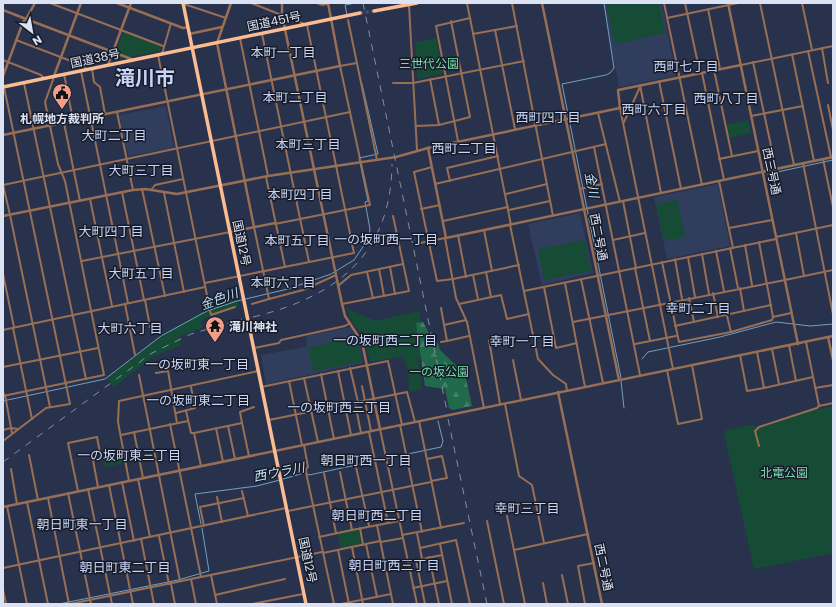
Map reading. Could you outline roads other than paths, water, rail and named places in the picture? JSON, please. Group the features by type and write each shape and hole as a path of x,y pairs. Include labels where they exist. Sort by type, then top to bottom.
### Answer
{"highway":[{"name":"国道12号","path":"183,3 306,604"},
{"path":"374,11 417,3"},
{"name":"国道451号","path":"192,48 360,13"},
{"name":"国道38号","path":"4,87 192,48"}],"street":[{"path":"3,76 16,40 35,3"},
{"path":"50,3 163,46"},
{"path":"4,395 104,375 70,203 58,164 45,102 81,3"},
{"path":"117,3 183,28 188,28"},
{"path":"108,66 131,3"},
{"path":"183,3 226,18"},
{"path":"231,3 217,43 269,299"},
{"path":"205,283 354,253 307,25 251,3"},
{"path":"282,3 282,14 342,304 350,323 362,342 417,604"},
{"path":"82,261 174,242 300,220 370,205 328,3 322,5 317,3"},
{"path":"467,3 538,359 553,375 566,384 567,391"},
{"path":"512,3 553,216"},
{"name":"西二号通","path":"542,3 619,380"},
{"path":"664,3 702,185"},
{"path":"685,3 724,180"},
{"path":"667,18 738,3"},
{"path":"760,3 794,165"},
{"path":"802,3 812,50"},
{"path":"409,4 417,150"},
{"name":"西三号通","path":"728,4 798,344"},
{"path":"708,9 720,69"},
{"path":"3,10 134,60"},
{"path":"458,141 436,26 470,18"},
{"path":"348,20 377,160"},
{"path":"416,126 439,125 470,117 451,22"},
{"path":"171,23 160,55 211,315 235,307"},
{"path":"473,34 517,26"},
{"path":"189,34 222,27"},
{"path":"495,30 514,129"},
{"path":"262,34 309,262"},
{"path":"240,38 275,224 285,267"},
{"path":"16,40 84,66 86,70"},
{"path":"673,369 620,108 618,90 833,46"},
{"path":"822,48 828,83"},
{"path":"420,243 661,194 832,157 808,51"},
{"path":"792,54 814,161"},
{"path":"3,60 41,75 44,79"},
{"path":"393,84 413,83 524,61"},
{"path":"753,62 776,169"},
{"path":"3,135 357,63"},
{"path":"92,69 94,82 100,87 105,114"},
{"path":"714,70 732,156"},
{"path":"81,71 118,254 135,355"},
{"path":"64,74 74,121"},
{"path":"430,79 439,125"},
{"path":"659,81 681,189"},
{"path":"24,83 86,379"},
{"path":"623,123 640,86"},
{"path":"640,86 661,194"},
{"path":"3,441 12,433 50,407 70,404 4,87"},
{"path":"828,105 833,130"},
{"path":"751,116 803,106"},
{"path":"3,216 133,190 142,189 178,194 187,193 267,176 377,160 514,129 631,107"},
{"path":"117,112 133,190"},
{"path":"50,407 3,185 174,150 177,147 350,112"},
{"path":"598,113 630,236 650,341"},
{"path":"64,123 80,201"},
{"path":"436,184 606,144"},
{"path":"594,147 628,310 640,376"},
{"path":"428,148 453,279 459,304 466,320 484,408"},
{"path":"719,159 758,151"},
{"path":"450,181 447,168 498,156"},
{"path":"823,159 833,207"},
{"path":"803,163 833,314"},
{"path":"432,167 414,172 437,281 519,265"},
{"path":"151,190 154,185 184,179"},
{"path":"719,181 744,311"},
{"path":"505,194 547,184"},
{"path":"580,189 602,184"},
{"path":"142,189 165,296"},
{"path":"122,192 150,327"},
{"path":"164,193 184,292"},
{"path":"90,199 112,306"},
{"path":"443,221 550,200"},
{"path":"421,209 440,205"},
{"path":"342,304 409,291 394,216"},
{"path":"729,228 772,220"},
{"path":"524,291 732,248 833,225"},
{"path":"484,230 492,271"},
{"path":"613,240 646,233"},
{"path":"796,233 804,276"},
{"path":"458,235 466,276"},
{"path":"759,242 773,317"},
{"path":"745,245 752,286"},
{"path":"716,251 724,291"},
{"path":"702,254 709,294"},
{"path":"688,257 695,297"},
{"path":"675,260 682,299"},
{"path":"662,262 679,342 731,332 772,320 773,317 792,313"},
{"path":"338,286 351,275 404,264"},
{"path":"390,267 395,294"},
{"path":"379,269 384,296"},
{"path":"573,322 833,270"},
{"path":"367,272 373,298"},
{"path":"486,272 491,297"},
{"path":"3,274 32,419"},
{"path":"473,275 478,300"},
{"path":"252,304 303,290 336,276"},
{"path":"581,279 603,383"},
{"path":"565,283 585,387"},
{"path":"3,330 206,287"},
{"path":"544,287 556,348 577,343"},
{"path":"713,293 718,318"},
{"path":"459,304 501,294 507,319 529,314"},
{"path":"690,298 694,322"},
{"path":"675,326 718,318 771,305"},
{"path":"441,308 447,341"},
{"path":"727,316 731,332"},
{"path":"444,325 466,320"},
{"path":"254,348 279,342 281,340 345,326 350,323"},
{"path":"441,342 469,336"},
{"path":"634,344 677,336"},
{"path":"3,507 833,336"},
{"path":"828,337 833,360"},
{"path":"489,340 500,404"},
{"path":"806,342 819,406"},
{"path":"789,345 796,381"},
{"path":"3,367 98,348"},
{"path":"772,349 779,384"},
{"path":"757,352 764,388"},
{"path":"740,355 748,390 813,377"},
{"path":"513,360 521,400"},
{"path":"262,387 388,361 396,394 412,486 422,532"},
{"path":"667,370 678,424 702,419 692,365"},
{"path":"350,368 362,433"},
{"path":"156,373 168,371 177,423"},
{"path":"130,481 118,422 118,403 258,371"},
{"path":"338,371 351,435"},
{"path":"320,374 334,439"},
{"path":"139,376 180,581"},
{"path":"304,378 318,442"},
{"path":"289,381 303,445 322,553 334,604"},
{"path":"815,388 833,385"},
{"path":"362,386 388,523"},
{"path":"176,413 195,408 191,387"},
{"path":"3,391 12,433"},
{"name":"西二号通","path":"558,392 602,604"},
{"path":"269,420 396,394 408,393 415,422"},
{"path":"758,446 755,431 759,427 817,408 819,406 833,403"},
{"path":"504,404 519,476 530,483 533,487 544,543"},
{"path":"250,456 240,412 254,407"},
{"path":"186,411 191,434 242,423"},
{"path":"120,435 188,421"},
{"path":"419,421 441,528"},
{"path":"170,424 201,577"},
{"path":"228,426 235,459"},
{"path":"3,430 12,428 18,429"},
{"path":"216,428 223,462"},
{"path":"134,432 143,478"},
{"path":"194,433 201,466"},
{"path":"78,491 68,443 97,437 101,458 93,460 98,487"},
{"path":"100,453 123,449"},
{"path":"28,455 38,500"},
{"path":"3,568 248,516 313,506 447,478 442,456 427,459"},
{"path":"356,467 368,526"},
{"path":"11,469 17,504"},
{"path":"340,472 352,530"},
{"path":"324,474 336,533"},
{"path":"138,479 150,537"},
{"path":"122,482 134,541"},
{"path":"109,485 133,604"},
{"path":"88,489 112,604"},
{"path":"242,491 248,516"},
{"path":"68,494 91,604"},
{"path":"217,497 222,522"},
{"path":"48,498 70,604 297,557 381,542 464,523"},
{"path":"204,526 200,507 244,498"},
{"path":"27,502 48,604"},
{"path":"7,506 27,604"},
{"path":"506,516 525,604"},
{"path":"319,537 399,521"},
{"path":"487,521 504,604"},
{"path":"377,525 393,604"},
{"path":"360,528 377,597"},
{"path":"417,533 422,559"},
{"path":"514,550 588,534"},
{"path":"159,535 175,604"},
{"path":"140,539 154,604"},
{"path":"420,548 456,540 470,604"},
{"path":"440,544 452,604"},
{"path":"352,547 363,604"},
{"path":"338,550 348,603"},
{"path":"408,562 442,555"},
{"path":"430,557 439,604"},
{"path":"416,560 426,604"},
{"path":"585,604 578,566 594,563"},
{"path":"211,575 217,604"},
{"path":"562,575 568,604"},
{"path":"191,579 196,604"},
{"path":"215,595 285,579"},
{"path":"413,588 447,581"},
{"path":"543,583 547,604"},
{"path":"3,590 6,604"},
{"path":"252,604 304,594"},
{"path":"341,604 391,594"}],"waterway":[{"name":"金色川","path":"347,15 345,5 356,3"},
{"name":"金川","path":"604,3 614,68 606,75 562,84 621,378"},
{"name":"金色川","path":"3,401 105,379 161,336 207,311 237,301 288,289 331,274 354,260 369,238 370,229 365,202 368,201 359,158 378,154 362,84"},
{"path":"768,174 833,160"},
{"path":"642,359 648,352 720,337 776,322 810,326 833,324"},
{"name":"金川","path":"621,381 624,408"},
{"name":"西ウラ川","path":"283,479 304,473 309,475 441,447 443,441 438,421"},
{"name":"西ウラ川","path":"201,524 195,494 257,486 280,480"},
{"name":"西ウラ川","path":"59,604 178,580 209,571 202,528"}],"tunnel":[{"path":"360,13 374,11"}],"railway":[{"path":"363,3 447,411"},
{"path":"253,317 283,308 310,297 333,284 353,267 369,247 382,223 389,196 392,164"},
{"path":"3,462 152,353 191,334 242,319"},
{"path":"448,419 487,604"}],"place":[{"name":"札幌地方裁判所","path":"62,110"},
{"name":"滝川神社","path":"215,343"}],"district":[{"name":"本町一丁目","path":"283,52"},
{"name":"西町七丁目","path":"686,66"},
{"name":"滝川市","path":"145,78"},
{"name":"本町二丁目","path":"295,97"},
{"name":"西町八丁目","path":"726,98"},
{"name":"西町六丁目","path":"654,109"},
{"name":"西町四丁目","path":"548,117"},
{"name":"大町二丁目","path":"114,135"},
{"name":"本町三丁目","path":"308,144"},
{"name":"西町二丁目","path":"464,148"},
{"name":"大町三丁目","path":"141,170"},
{"name":"本町四丁目","path":"300,194"},
{"name":"大町四丁目","path":"111,231"},
{"name":"一の坂町西一丁目","path":"386,239"},
{"name":"本町五丁目","path":"297,240"},
{"name":"大町五丁目","path":"141,273"},
{"name":"本町六丁目","path":"283,282"},
{"name":"幸町二丁目","path":"698,308"},
{"name":"大町六丁目","path":"130,328"},
{"name":"一の坂町西二丁目","path":"385,340"},
{"name":"幸町一丁目","path":"522,341"},
{"name":"一の坂町東一丁目","path":"197,364"},
{"name":"一の坂町東二丁目","path":"198,400"},
{"name":"一の坂町西三丁目","path":"339,407"},
{"name":"一の坂町東三丁目","path":"129,455"},
{"name":"朝日町西一丁目","path":"366,460"},
{"name":"幸町三丁目","path":"527,508"},
{"name":"朝日町西二丁目","path":"377,515"},
{"name":"朝日町東一丁目","path":"82,524"},
{"name":"朝日町西三丁目","path":"394,565"},
{"name":"朝日町東二丁目","path":"125,567"}],"park label":[{"name":"三世代公園","path":"429,63"},
{"name":"一の坂公園","path":"439,371"},
{"name":"北電公園","path":"784,472"}]}
